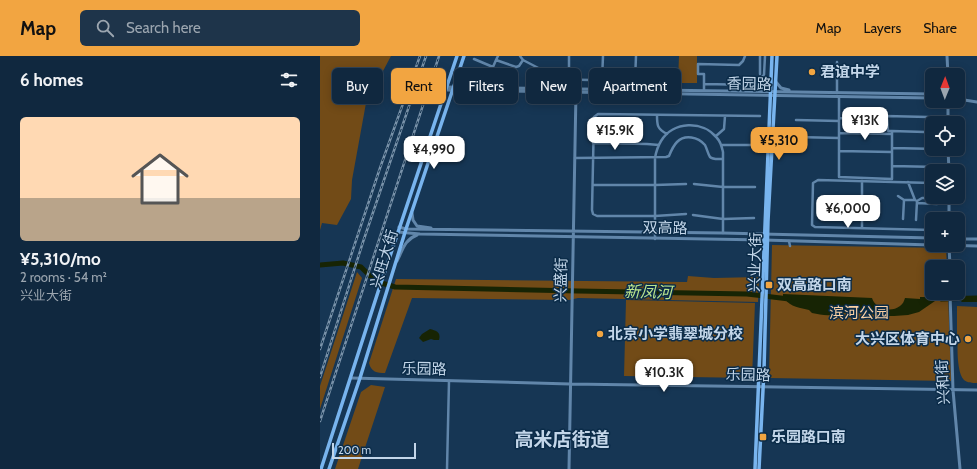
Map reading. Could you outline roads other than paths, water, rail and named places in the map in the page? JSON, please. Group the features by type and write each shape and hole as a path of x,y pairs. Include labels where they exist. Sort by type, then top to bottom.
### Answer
{"main road":[{"name":"兴旺大街","path":"446,88 457,56"},
{"name":"兴旺大街","path":"460,68 464,56"},
{"name":"兴业大街","path":"759,469 763,387 764,288 772,56"},
{"name":"兴业大街","path":"766,235 777,56"},
{"name":"兴旺大街","path":"329,469 360,378 401,243 454,88"},
{"name":"兴旺大街","path":"321,469 441,104"},
{"path":"404,212 407,215 412,212"},
{"path":"395,241 399,240 401,243"},
{"name":"兴业大街","path":"755,469 758,387 764,300"}],"street":[{"path":"474,59 493,67 498,56"},
{"path":"520,56 523,60 538,68"},
{"path":"569,56 569,68"},
{"path":"602,68 603,56"},
{"path":"636,56 636,68"},
{"path":"704,90 704,74 698,74 698,64 738,65 745,56"},
{"path":"760,56 760,74"},
{"path":"704,84 754,85 764,75 765,56"},
{"path":"947,56 948,68"},
{"path":"496,60 516,67 519,66 523,60"},
{"path":"837,62 839,177 892,179 892,133 888,131 887,120 884,119"},
{"path":"776,81 781,88 794,91"},
{"name":"香园路","path":"518,87 704,90 775,94 925,98"},
{"name":"香园路","path":"446,88 454,88"},
{"name":"香园路","path":"775,94 794,91 838,95 925,94"},
{"name":"香园路","path":"581,92 770,93"},
{"path":"965,100 977,102"},
{"name":"兴盛街","path":"569,469 576,104"},
{"path":"686,214 655,216 597,216 594,214 593,143 595,115 760,116"},
{"path":"657,115 657,127 667,134"},
{"path":"716,136 724,129 725,116"},
{"path":"796,120 884,119 886,116 925,117"},
{"path":"655,239 655,158 659,145 667,134 674,129 690,125 704,128 716,136 721,145 723,159 723,233"},
{"path":"839,133 925,132"},
{"path":"575,158 655,158 669,156 672,148 678,141 691,137 704,144 710,157 723,159"},
{"path":"796,137 839,138"},
{"path":"593,143 659,145"},
{"path":"721,145 756,145"},
{"path":"892,148 925,149"},
{"path":"839,151 892,152"},
{"path":"892,166 925,167"},
{"path":"925,183 818,180 813,183 812,225 815,227 925,230"},
{"path":"862,181 862,228"},
{"path":"908,182 916,201 916,220"},
{"path":"593,185 686,184"},
{"path":"694,184 723,187 754,187"},
{"path":"898,196 904,200 925,202"},
{"path":"916,201 925,198"},
{"path":"903,219 904,200"},
{"path":"412,212 413,220 417,226 441,230"},
{"path":"693,216 723,219 754,218"},
{"name":"双高路","path":"399,228 441,230 723,233 925,238"},
{"name":"双高路","path":"398,232 404,234 766,240 925,245"},
{"path":"394,268 406,241 420,234"},
{"path":"965,239 977,239"},
{"path":"789,241 790,246"},
{"path":"965,246 977,246"},
{"name":"兴和街","path":"951,300 953,390 960,469"},
{"name":"乐园路","path":"351,378 570,384 977,390"},
{"path":"447,469 449,381"}],"waterway":[{"name":"新凤河","path":"320,265 343,263 361,267 375,281 395,287 747,294 789,299"},
{"name":"新凤河","path":"965,298 977,298"}],"railway":[{"path":"320,349 380,168 420,56"},
{"path":"320,377 363,242 426,56"},
{"path":"320,421 439,56"}],"place":[{"name":"君谊中学","path":"812,72"},
{"name":"双高路口南","path":"769,285"},
{"name":"北京小学翡翠城分校","path":"600,334"},
{"name":"大兴区体育中心","path":"968,339"},
{"name":"乐园路口南","path":"763,437"}],"district":[{"name":"高米店街道","path":"562,439"}],"park label":[{"name":"滨河公园","path":"859,313"}]}
